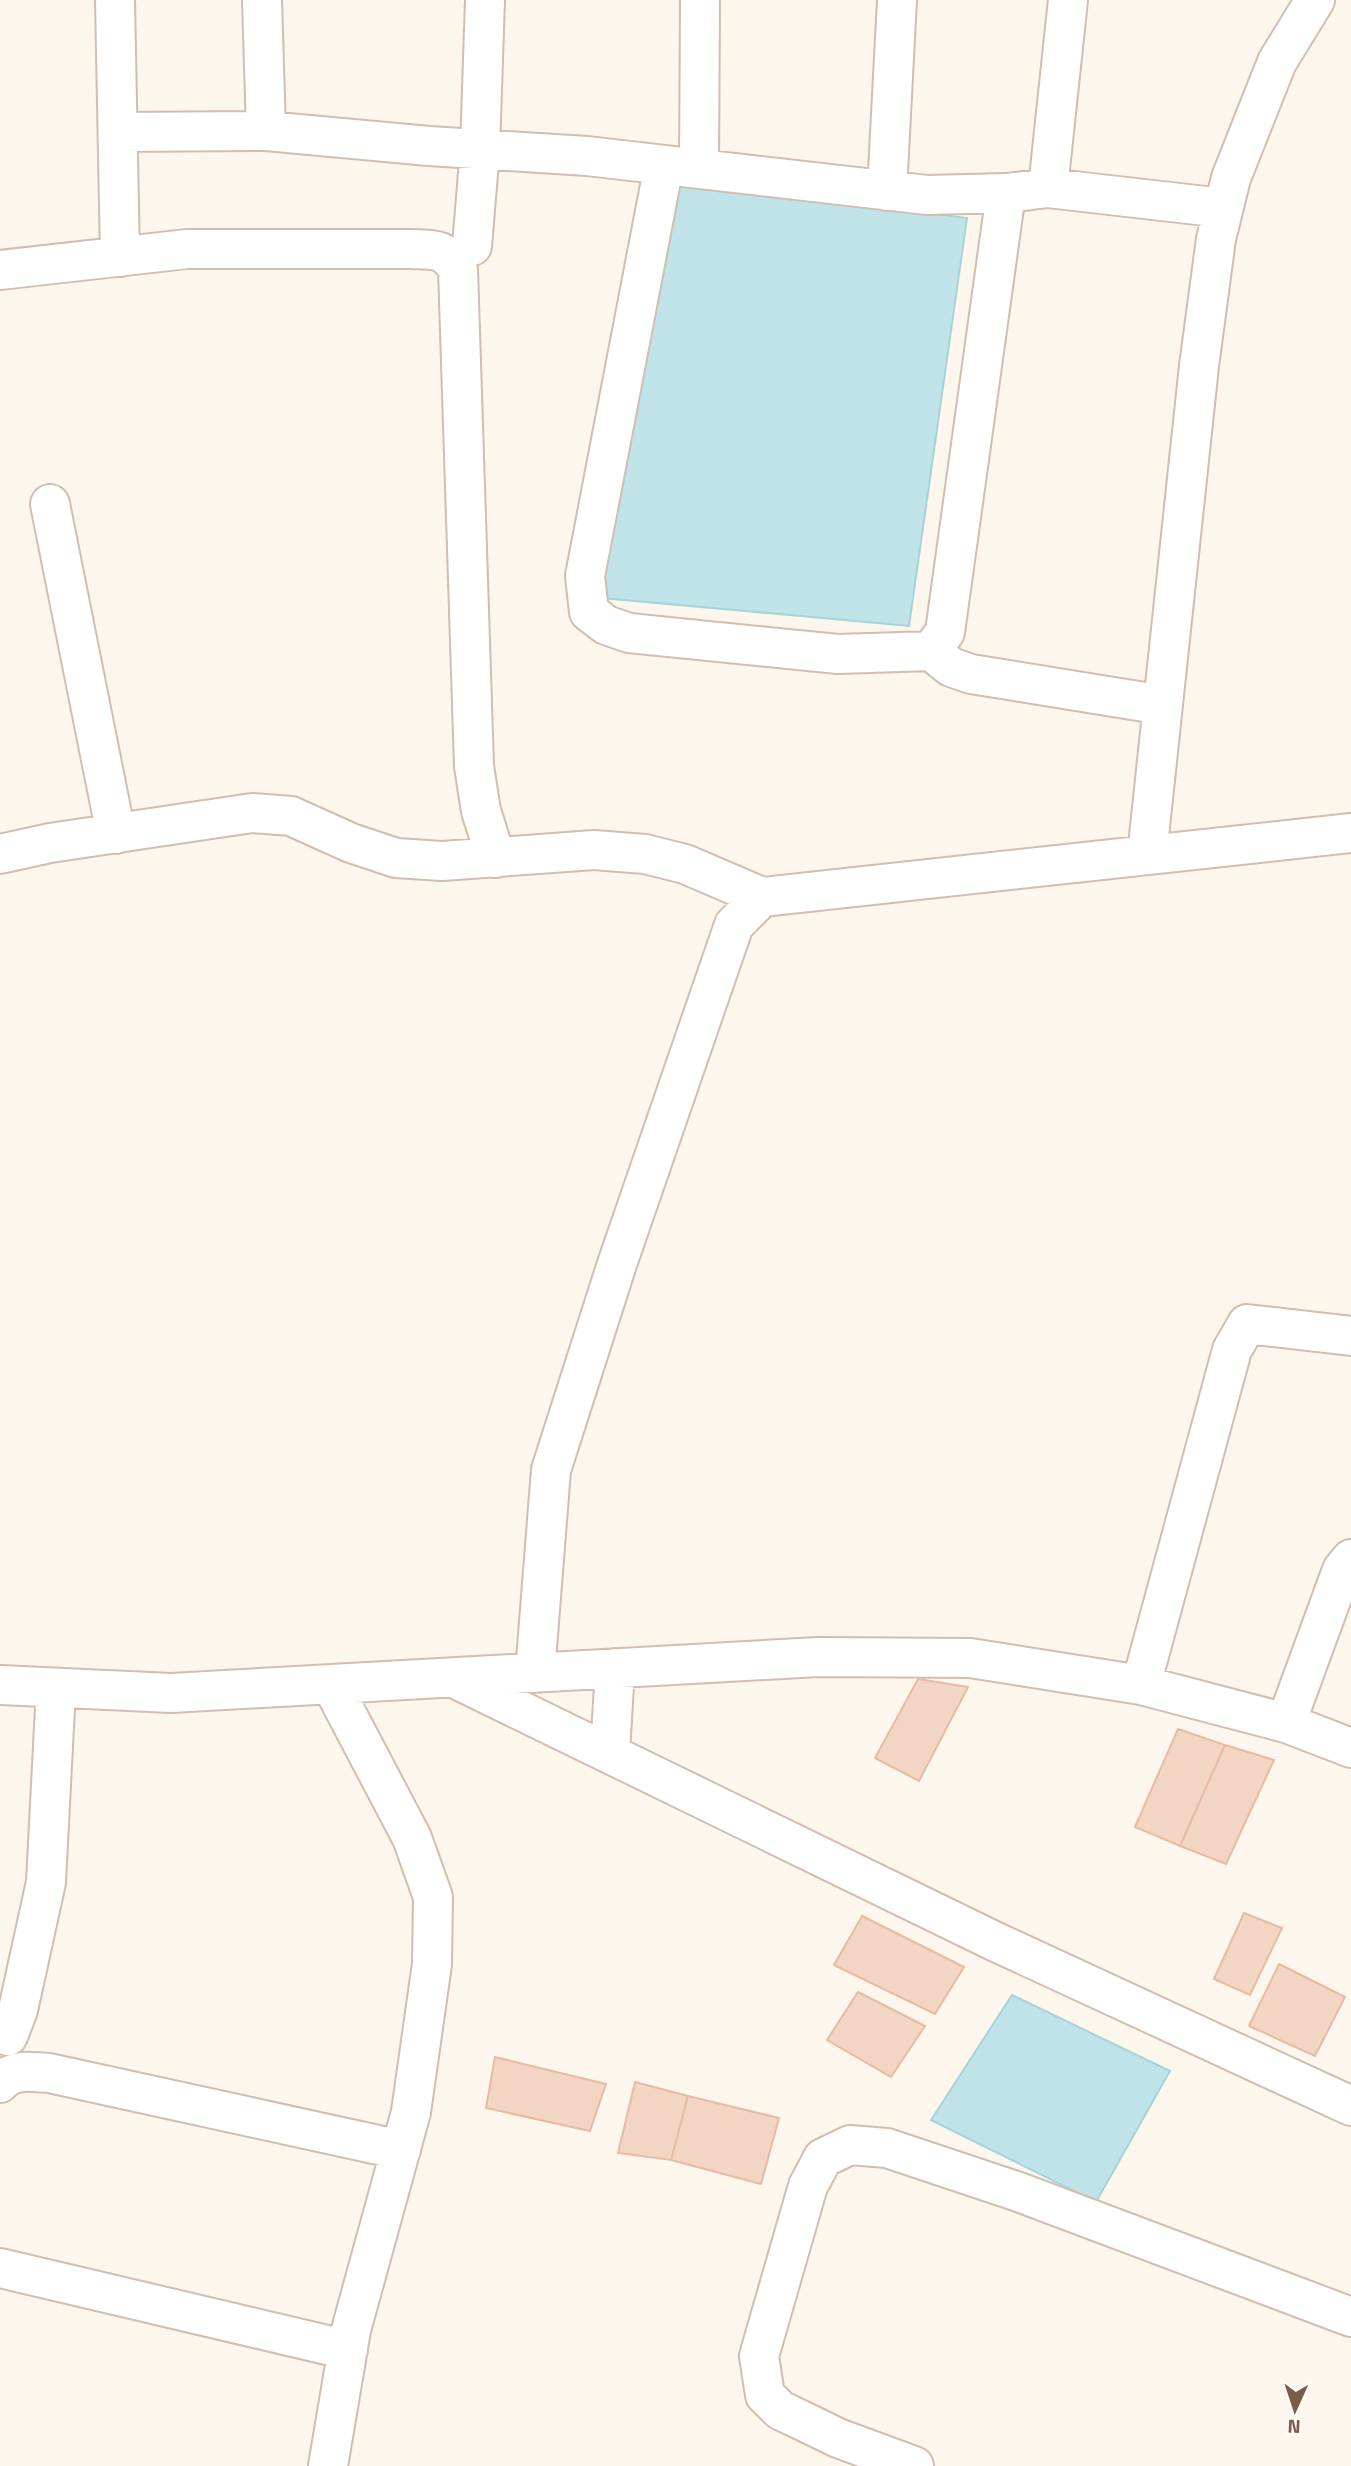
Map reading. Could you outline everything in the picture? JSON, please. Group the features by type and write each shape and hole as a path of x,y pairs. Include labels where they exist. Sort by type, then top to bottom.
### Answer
{"street":[{"path":"115,0 120,257"},
{"path":"262,0 266,131"},
{"path":"472,246 480,149 485,0"},
{"path":"700,0 681,167 585,576 589,612 606,625 629,634 838,654 931,651 951,667 971,674 1163,705"},
{"path":"887,191 897,0"},
{"path":"1048,188 1068,0"},
{"path":"1147,855 1199,366 1216,239 1231,178 1277,62 1315,0"},
{"path":"118,132 266,131 587,156 927,195 1006,193 1048,188 1223,208"},
{"path":"931,651 945,632 1006,193"},
{"path":"0,270 187,249 409,248 437,250 449,256 458,270 474,766 481,811 496,858"},
{"path":"50,504 116,834"},
{"path":"0,853 50,843 252,814 291,816 351,843 396,858 442,861 594,850 645,854 685,864 762,897 1351,833"},
{"path":"535,1673 551,1470 617,1264 734,925 762,897"},
{"path":"1141,1685 1232,1350 1247,1324 1351,1336"},
{"path":"1286,1723 1342,1570 1351,1559"},
{"path":"0,1685 171,1693 818,1657 970,1658 1141,1685 1286,1723 1351,1748"},
{"path":"611,1754 615,1668"},
{"path":"452,1677 996,1942 1351,2106"},
{"path":"328,2466 351,2330 411,2112 430,1977 433,1897 412,1838 331,1684"},
{"path":"56,1688 46,1882 7,2053 49,2073 401,2150"},
{"path":"914,2466 838,2452 780,2410 765,2395 759,2356 808,2186 823,2158 850,2145 887,2148 1016,2190 1351,2317"},
{"path":"0,2268 348,2350"}],"water":[{"path":"662,178 967,218 909,626 591,597"},
{"path":"1012,1995 1170,2071 1096,2202 931,2120"}],"building":[{"path":"918,1679 968,1687 919,1781 875,1758"},
{"path":"1178,1729 1225,1745 1180,1846 1135,1827"},
{"path":"1225,1745 1274,1760 1226,1864 1180,1846"},
{"path":"1244,1913 1282,1928 1250,1995 1214,1979"},
{"path":"862,1916 964,1967 935,2014 834,1965"},
{"path":"1279,1964 1345,1997 1315,2056 1249,2026"},
{"path":"858,1992 925,2026 891,2077 827,2040"},
{"path":"495,2057 606,2084 590,2131 486,2108"},
{"path":"635,2082 688,2096 671,2160 618,2153"},
{"path":"688,2096 779,2118 761,2184 671,2160"}]}
